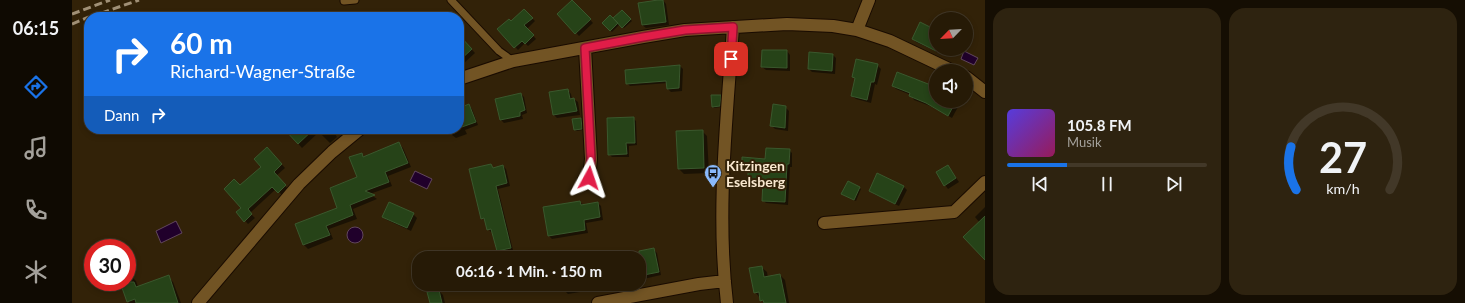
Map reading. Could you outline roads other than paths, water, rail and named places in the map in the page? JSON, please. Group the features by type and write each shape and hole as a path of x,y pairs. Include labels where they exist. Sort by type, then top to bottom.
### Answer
{"street":[{"path":"857,30 869,0"},
{"path":"464,77 513,61 685,30 787,24 833,26 857,30 890,41 938,64"},
{"path":"728,303 723,248 724,194 733,27"},
{"path":"585,48 591,159 589,178"},
{"path":"973,83 985,92"},
{"path":"198,303 299,184 332,152 354,134"},
{"path":"824,223 954,212 985,182"},
{"path":"598,303 699,284 725,281"}],"lane":[{"path":"344,1 355,0"},
{"path":"452,0 463,12"},
{"path":"464,13 499,51 513,61"}],"railway":[{"path":"72,14 110,0"},
{"path":"104,12 139,0"},
{"path":"72,24 84,19"}],"place":[{"name":"Kitzingen Eselsberg","path":"713,188"}]}
